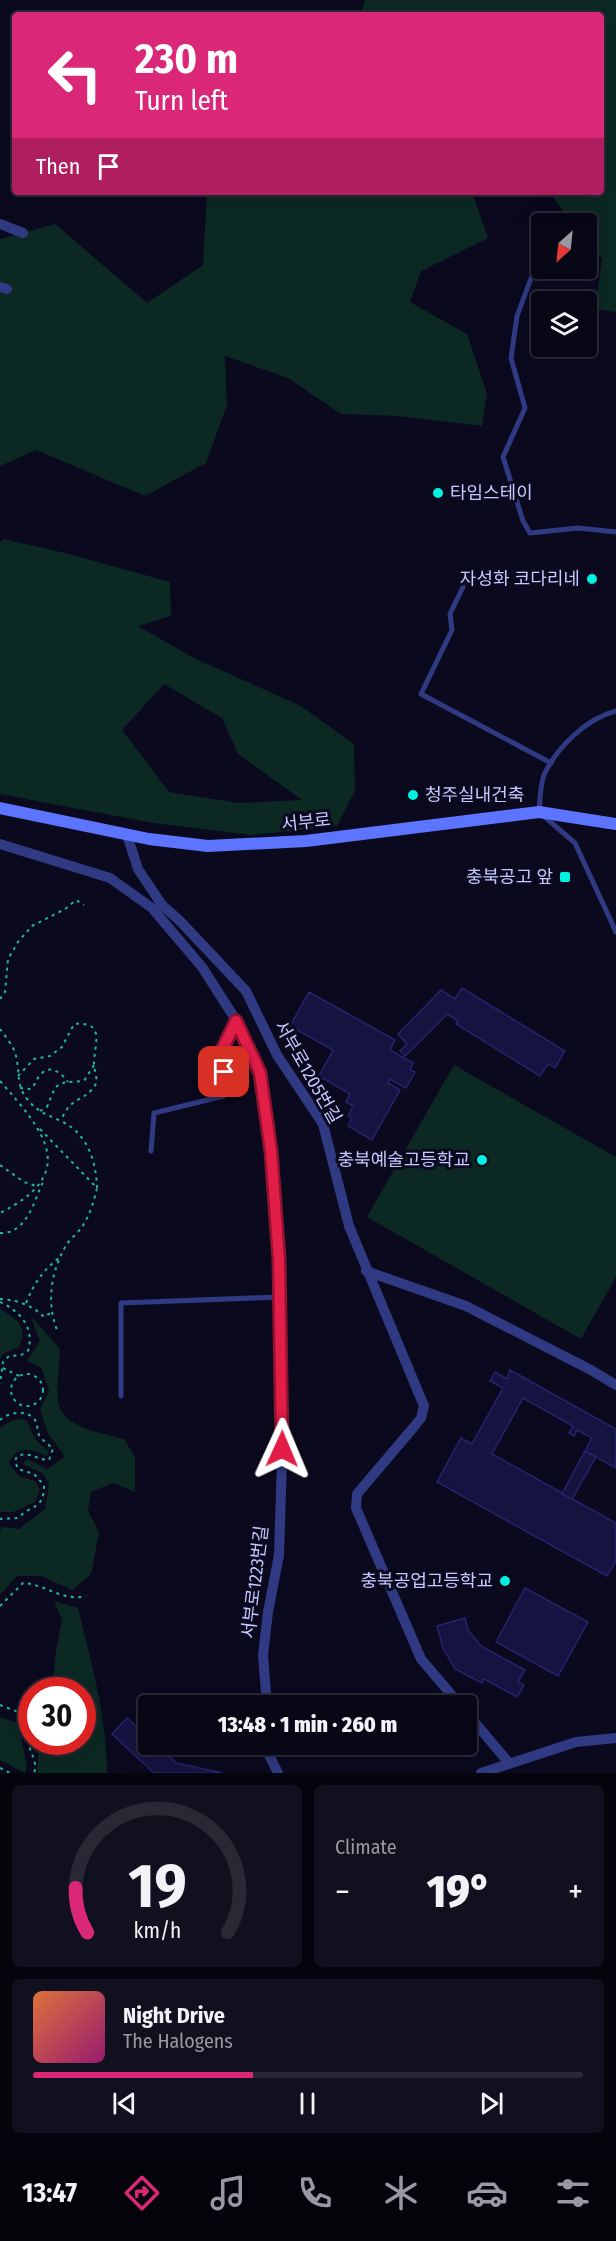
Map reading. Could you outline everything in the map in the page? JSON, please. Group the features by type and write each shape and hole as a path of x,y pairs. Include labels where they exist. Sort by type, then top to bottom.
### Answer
{"main road":[{"name":"서부로","path":"0,808 127,835 208,846 306,841 539,812 616,824"}],"street":[{"path":"0,224 23,233"},
{"name":"서부로1205번길","path":"127,835 138,869 162,906 179,920 246,991 277,1055 323,1124 349,1226 366,1271"},
{"name":"서부로1223번길","path":"0,844 110,878 152,908 200,965 236,1021 260,1073 271,1151 279,1259 283,1429 279,1555 268,1612 263,1655 266,1695"},
{"path":"200,965 213,956"},
{"path":"366,1271 466,1306 616,1385"},
{"path":"366,1271 424,1406 421,1418 357,1494 356,1508 421,1659 452,1695"},
{"path":"477,1725 509,1763"},
{"path":"481,1773 576,1742 616,1738"},
{"path":"269,1755 278,1773"}],"lane":[{"path":"531,278 517,316 511,358 525,408 503,457 523,521 530,533 578,528 616,532"},
{"path":"464,587 450,614 452,630 421,694 551,763"},
{"path":"616,711 579,730 551,763 543,777 539,812 575,843 616,932"},
{"path":"151,1151 154,1113 224,1096 223,1048 236,1021"},
{"path":"121,1396 121,1303 279,1297"}],"path":[{"path":"0,999 5,992 8,959 18,942 32,926 65,909 76,900 84,905"},
{"path":"18,1076 34,1059 50,1056 62,1047 74,1024 85,1023 93,1028 98,1038 94,1065 97,1082 86,1096 74,1101 65,1109 61,1121"},
{"path":"0,1029 16,1056 20,1088 28,1101 40,1111 61,1121 81,1135 97,1171 97,1188 93,1205 82,1227 68,1242 59,1258 53,1279 52,1312 57,1330"},
{"path":"40,1111 47,1107 52,1090 59,1084 84,1081 94,1065"},
{"path":"20,1088 31,1089 37,1084 41,1073 46,1070 62,1074 68,1082"},
{"path":"0,1081 40,1129 97,1188"},
{"path":"0,1233 24,1223 45,1178 49,1164 48,1152 40,1129"},
{"path":"0,1165 24,1182 37,1187"},
{"path":"0,1213 37,1187 45,1178"},
{"path":"25,1304 46,1267 59,1258"},
{"path":"0,1300 25,1304 36,1309 44,1317 52,1312"},
{"path":"0,1300 20,1314 29,1329 30,1343 28,1351 21,1355 9,1356 3,1362 0,1384"},
{"path":"2,1368 19,1376 37,1377 42,1386 38,1401 26,1405 18,1403 12,1395 11,1386 19,1376"},
{"path":"24,1413 26,1405"},
{"path":"0,1420 4,1416 18,1412 29,1414 36,1422 39,1434 53,1449 49,1460 42,1460 33,1454 17,1456 15,1461 18,1469 40,1479 44,1485 44,1493 38,1506 26,1510 18,1518 0,1519"},
{"path":"0,1606 23,1583 34,1584 74,1599 86,1596"},
{"path":"0,1705 19,1711 26,1718 31,1730 28,1743 36,1768 33,1773"},
{"path":"0,1768 10,1773"}],"green space":[{"path":"365,0 616,0 616,312 597,309 602,259 597,253 597,213 565,213 551,195 604,195 604,12 361,12"},
{"path":"207,195 473,195 488,238 421,271 410,302 467,334 487,394 482,426 398,416 341,414 288,378 225,356 227,405 206,463 145,496 36,450 0,466 0,239 55,224 147,303 203,265"},
{"path":"4,539 170,582 171,616 138,626 194,658 301,706 354,744 355,791 337,826 251,835 153,823 0,794 0,543","holes":["164,684 222,718 238,754 302,800 238,803 169,792 122,730"]},
{"path":"454,1065 616,1157 616,1277 581,1339 367,1217"},
{"path":"0,1309 20,1324 23,1334 19,1347 3,1354 0,1358"},
{"path":"30,1315 60,1349 58,1401 61,1410 67,1417 84,1428 124,1439 135,1457 135,1492 113,1483 91,1492 88,1511 99,1532 91,1574 72,1590 41,1576 17,1576 0,1595 0,1531 2,1527 19,1529 45,1509 49,1484 42,1473 23,1464 27,1459 47,1469 65,1457 48,1433 40,1410 49,1390 41,1367 27,1361 40,1341"},
{"path":"24,1419 36,1439 49,1453 46,1456 30,1450 20,1451 15,1454 9,1464 19,1476 35,1481 40,1490 35,1502 13,1512 0,1512 0,1428 13,1420"},
{"path":"54,1601 78,1608 95,1677 54,1677 62,1620"},
{"path":"96,1684 104,1731 107,1773 37,1773 38,1755 96,1755"},
{"path":"0,1717 18,1723 18,1755 25,1755 27,1766 25,1773 0,1760"}],"building":[{"path":"462,988 565,1051 555,1068 548,1064 540,1076 456,1024 458,1021 447,1014 405,1056 400,1051 407,1044 398,1034 441,990 455,999"},
{"path":"309,992 395,1040 390,1050 413,1063 410,1070 415,1072 406,1088 390,1079 388,1083 400,1090 372,1140 348,1126 352,1118 348,1116 353,1106 346,1102 350,1094 319,1076 333,1050 290,1026"},
{"path":"510,1370 616,1429 616,1468 585,1451 592,1438 577,1430 574,1436 569,1433 573,1426 523,1398 492,1454 616,1523 616,1561 607,1576 437,1482 461,1438 472,1444 503,1388 490,1381 495,1372 507,1379"},
{"path":"585,1451 596,1457 572,1499 562,1494"},
{"path":"525,1588 588,1622 558,1676 496,1642"},
{"path":"465,1618 468,1630 481,1646 525,1670 518,1682 524,1685 517,1697 484,1679 482,1683 455,1669 443,1648 437,1626"},
{"path":"127,1718 138,1728 138,1755 168,1755 176,1763 223,1773 154,1773 112,1734"}],"place":[{"name":"타임스테이","path":"438,493"},
{"name":"자성화 코다리네","path":"592,579"},
{"name":"청주실내건축","path":"413,795"},
{"name":"충북공고 앞","path":"565,877"},
{"name":"충북예술고등학교","path":"482,1160"},
{"name":"충북공업고등학교","path":"505,1581"}],"route":[{"path":"224,1072 223,1048 236,1021 260,1073 271,1151 279,1259 282,1449"}]}
